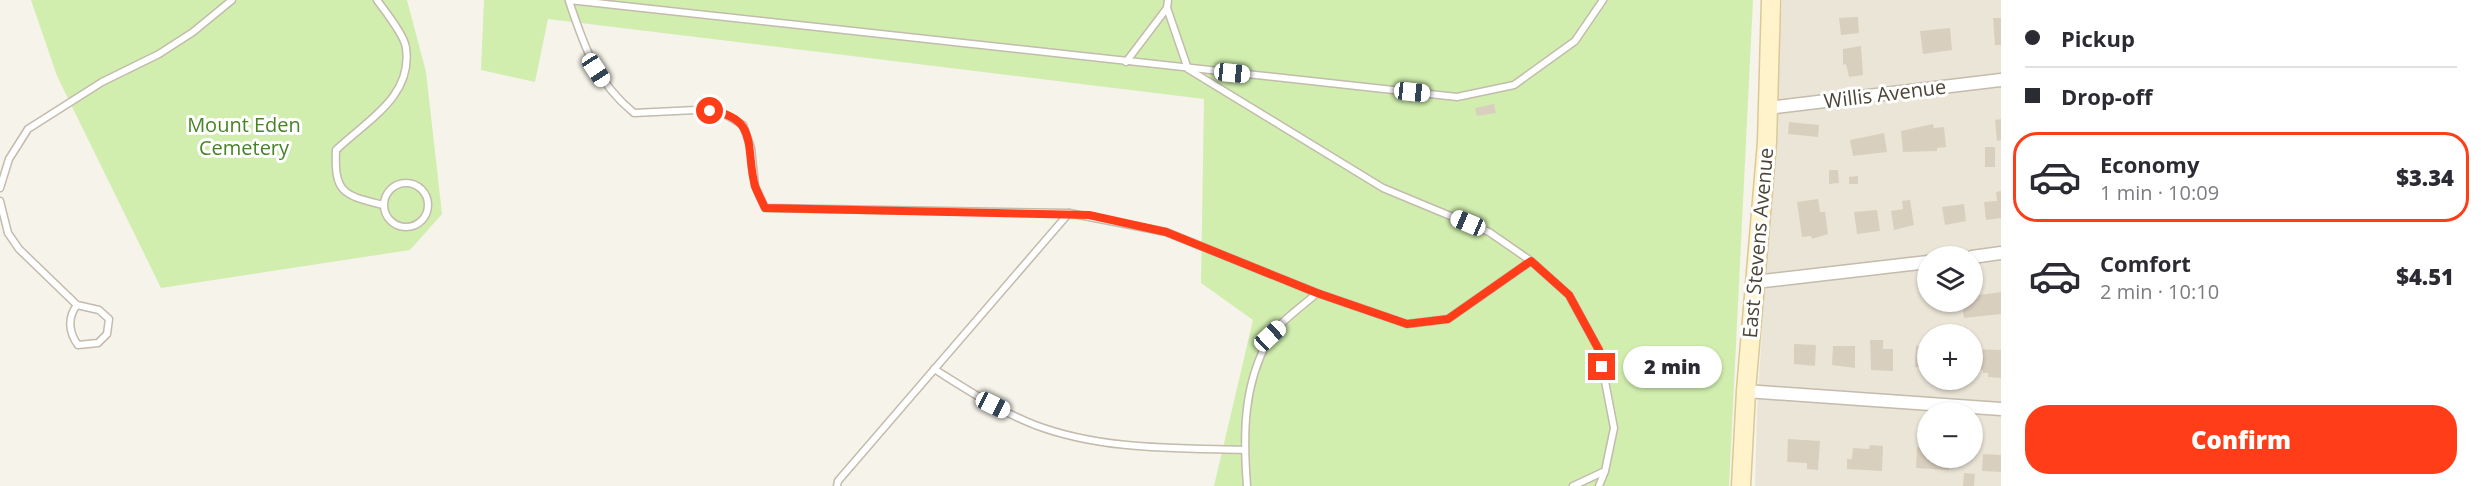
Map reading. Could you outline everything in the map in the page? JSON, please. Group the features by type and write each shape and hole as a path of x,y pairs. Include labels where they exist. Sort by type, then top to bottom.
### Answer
{"street":[{"name":"East Stevens Avenue","path":"1741,486 1768,108 1771,0"},
{"name":"Willis Avenue","path":"1768,108 2001,80"},
{"path":"1983,256 2001,254"},
{"path":"1755,282 1917,263"},
{"path":"1746,391 2001,409"}],"lane":[{"path":"0,188 9,159 28,129 102,82 159,54 193,32 232,0"},
{"path":"377,0 406,46 404,80 385,110 356,130 336,150 335,176 349,196 383,205"},
{"path":"1531,261 1448,319 1407,324 1317,293 1166,232 1069,213 765,208 755,186 751,148 743,125 723,113 696,110 634,113 614,96 596,70 584,46 569,0 1457,97 1514,85 1575,41 1603,0"},
{"path":"1168,0 1167,8 1188,69 1383,188 1489,232 1531,261 1569,295 1599,350 1614,428 1605,471 1599,486"},
{"path":"1126,62 1167,8"},
{"path":"406,182 420,186 429,204 423,220 407,228 389,220 383,205 390,189 406,182"},
{"path":"0,201 8,233 19,249 77,305 99,309 109,319 106,334 98,343 78,345 72,337 70,327 73,310 77,305"},
{"path":"837,486 838,481 1069,213"},
{"path":"1248,486 1244,450 1248,389 1270,336 1317,293"},
{"path":"934,369 993,405 1035,425 1106,443 1244,450"},
{"path":"1573,486 1605,471"}],"shaded area":[{"path":"1782,0 2001,0 2001,486 1755,486 1757,412"}],"green space":[{"name":"Mount Eden Cemetery","path":"31,0 407,0 426,72 442,214 410,250 161,288 57,76"},
{"path":"484,0 1753,0 1729,486 1214,486 1253,320 1201,283 1204,99 548,19 535,82 481,70"}],"building":[{"path":"1858,17 1859,33 1841,35 1839,18"},
{"path":"1993,18 2001,18 2001,45 1995,45"},
{"path":"1950,28 1952,50 1923,54 1920,31"},
{"path":"1861,46 1863,75 1849,77 1846,64 1843,65 1843,49"},
{"path":"1494,104 1496,113 1477,116 1475,108"},
{"path":"2001,119 2001,140 1997,141 1995,120"},
{"path":"1789,122 1819,125 1818,137 1788,134"},
{"path":"1933,124 1934,128 1944,127 1946,147 1937,148 1937,151 1903,152 1901,131"},
{"path":"1884,133 1887,152 1853,156 1850,140"},
{"path":"1985,147 1995,147 1995,167 1985,167"},
{"path":"1829,170 1838,170 1839,183 1829,184"},
{"path":"1858,176 1858,184 1849,184 1849,177"},
{"path":"2001,191 2001,218 1986,220 1984,202 1997,201 1996,192"},
{"path":"1818,199 1820,212 1825,212 1828,234 1812,239 1811,236 1802,237 1797,202"},
{"path":"1910,200 1914,225 1894,230 1891,211 1903,209 1902,201"},
{"path":"1964,204 1966,221 1945,225 1942,207"},
{"path":"1877,210 1880,231 1857,234 1854,212"},
{"path":"2001,292 2001,314 1964,318 1963,312 1983,312 1983,295"},
{"path":"1870,340 1883,340 1883,349 1893,349 1893,371 1871,370"},
{"path":"1794,344 1816,345 1815,366 1794,364"},
{"path":"1833,346 1855,346 1855,368 1832,365"},
{"path":"1916,346 1917,367 1915,367"},
{"path":"1983,349 2001,350 2001,378 1988,377 1988,373 1983,373"},
{"path":"1788,439 1820,441 1818,470 1807,469 1807,463 1787,462"},
{"path":"1870,445 1883,446 1882,471 1847,469 1847,459 1852,459 1853,448 1869,449"},
{"path":"1917,447 1917,468 1949,468 1949,470 1916,468"},
{"path":"1983,454 2001,455 2001,472 1982,471"},
{"path":"1964,473 1975,474 1974,486 1963,486"}],"route":[{"path":"710,111 723,113 743,125 751,148 755,186 765,208 1089,215 1166,232 1317,293 1407,324 1448,319 1531,261 1569,295 1599,350 1602,367"}]}
